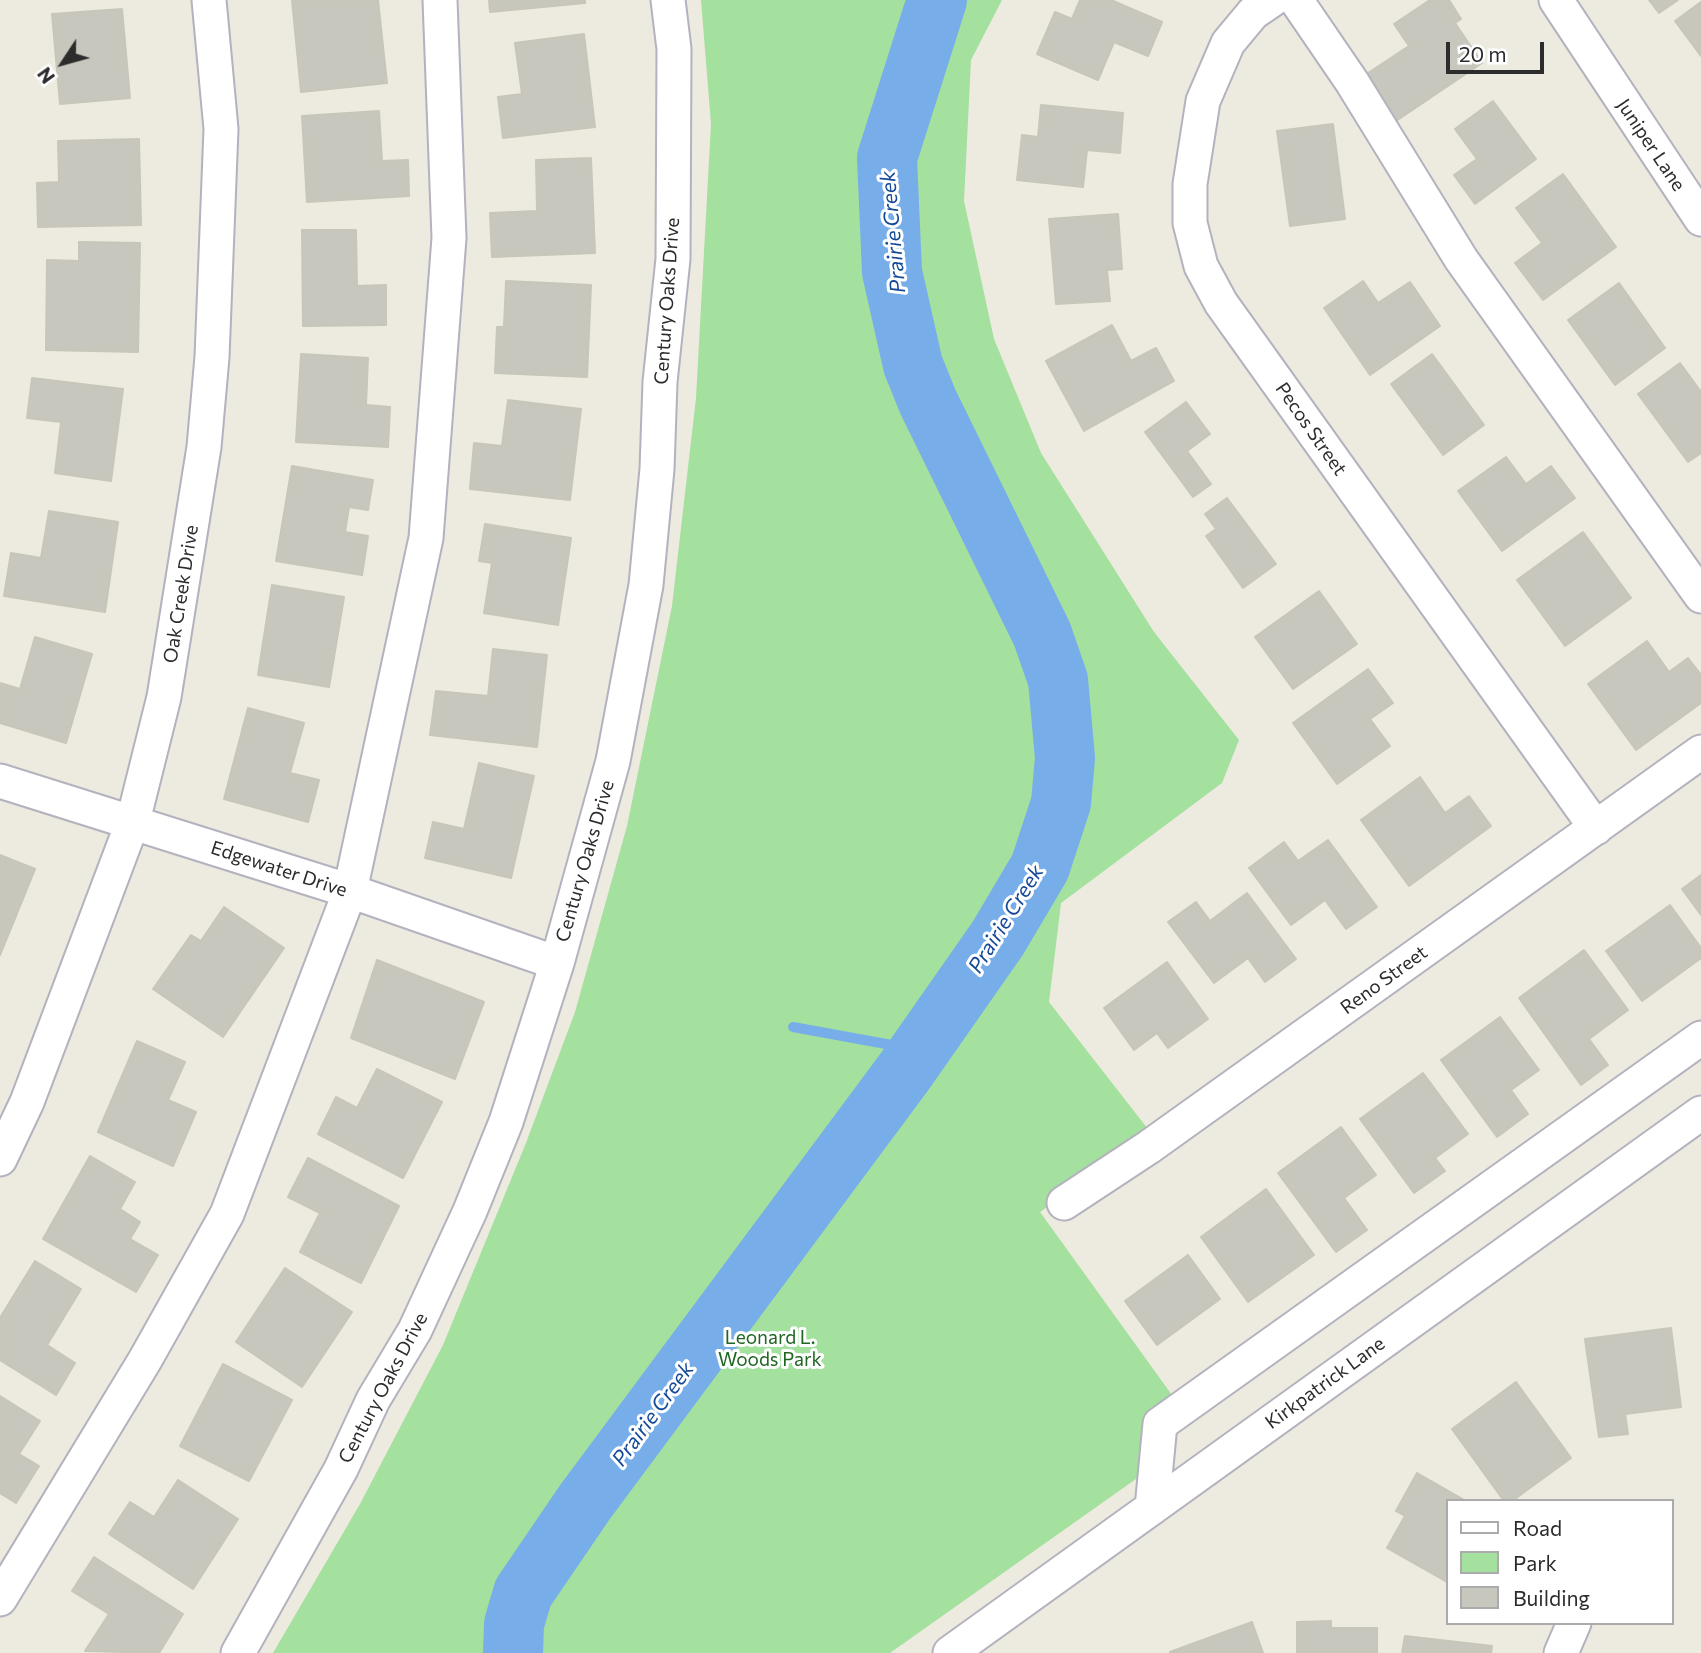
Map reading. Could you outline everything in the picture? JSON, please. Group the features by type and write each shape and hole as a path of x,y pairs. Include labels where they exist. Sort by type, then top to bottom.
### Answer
{"street":[{"name":"Oak Creek Drive","path":"0,1159 27,1102 133,821 164,697 205,435 212,357 221,129 209,0"},
{"path":"0,1599 145,1360 227,1214 350,891 426,538 449,238 440,0"},
{"name":"Century Oaks Drive","path":"238,1653 341,1469 373,1400 415,1330 506,1122 556,963 613,761 646,584 657,469 660,382 673,260 674,49 668,0"},
{"name":"Pecos Street","path":"1272,0 1253,13 1228,43 1203,101 1190,184 1190,223 1201,266 1221,303 1596,828"},
{"path":"1296,0 1352,82 1461,260 1701,596"},
{"name":"Juniper Lane","path":"1556,0 1701,219"},
{"name":"Reno Street","path":"1064,1203 1149,1147 1701,752"},
{"name":"Edgewater Drive","path":"0,781 350,891 556,963"},
{"path":"1152,1508 1160,1424 1701,1038"},
{"name":"Kirkpatrick Lane","path":"950,1653 1701,1114"},
{"path":"1561,1653 1573,1625"}],"green space":[{"name":"Leonard L. Woods Park","path":"701,0 1002,0 971,60 964,201 994,339 1041,453 1154,632 1239,740 1222,783 1061,903 1049,1002 1151,1133 1040,1212 1177,1402 1143,1474 890,1653 273,1653 360,1504 443,1345 526,1143 575,1012 627,826 672,606 696,398 711,124"}],"building":[{"path":"292,0 378,0 387,83 301,92"},
{"path":"489,0 585,0 585,3 490,12"},
{"path":"1080,0 1111,0 1162,22 1148,56 1114,42 1098,80 1037,54 1055,12 1072,19"},
{"path":"1430,0 1449,0 1461,19 1455,23 1482,63 1393,123 1362,77 1409,46 1394,24"},
{"path":"1649,0 1678,0 1659,13"},
{"path":"1701,2 1701,56 1675,21"},
{"path":"122,9 130,98 60,104 52,14"},
{"path":"584,34 595,127 503,138 498,97 522,94 515,43"},
{"path":"1493,101 1536,159 1475,204 1454,175 1477,159 1455,129"},
{"path":"1041,105 1123,113 1120,153 1087,150 1083,187 1017,180 1022,135 1038,137"},
{"path":"379,111 382,161 408,160 409,196 307,202 302,116"},
{"path":"1333,124 1345,219 1290,226 1277,131"},
{"path":"139,139 141,225 38,227 37,183 59,182 58,141"},
{"path":"591,158 595,253 492,257 490,213 537,211 536,160"},
{"path":"1563,174 1616,247 1543,300 1515,263 1542,243 1516,208"},
{"path":"1118,214 1122,269 1107,270 1110,301 1056,304 1049,219"},
{"path":"302,230 356,230 357,286 386,285 386,325 303,326"},
{"path":"79,242 140,243 138,352 46,350 47,260 79,261"},
{"path":"506,281 591,285 587,377 495,373 497,327 504,327"},
{"path":"1363,281 1378,303 1410,282 1440,326 1370,375 1324,308"},
{"path":"1619,283 1665,348 1615,385 1568,320"},
{"path":"1112,325 1131,361 1156,348 1174,381 1084,431 1046,361"},
{"path":"301,354 368,358 366,405 390,407 388,447 296,442"},
{"path":"1432,354 1484,425 1443,455 1391,384"},
{"path":"1680,363 1701,392 1701,453 1688,462 1638,394"},
{"path":"32,378 123,389 111,481 55,473 61,422 27,418"},
{"path":"508,400 581,409 570,500 470,489 474,443 502,446"},
{"path":"1186,402 1210,434 1187,451 1211,484 1193,497 1145,432"},
{"path":"1506,457 1526,484 1551,466 1575,498 1502,551 1458,491"},
{"path":"292,466 373,480 368,510 349,507 345,532 368,536 362,575 276,561"},
{"path":"1227,498 1276,564 1243,588 1206,536 1216,529 1205,514"},
{"path":"49,511 118,522 105,612 4,596 11,553 41,558"},
{"path":"485,524 571,538 558,625 484,613 492,563 479,561"},
{"path":"1583,532 1631,598 1565,646 1517,580"},
{"path":"272,585 344,597 329,687 258,675"},
{"path":"1319,591 1357,644 1293,689 1255,637"},
{"path":"35,637 92,654 66,743 0,723 0,683 20,689"},
{"path":"1647,641 1669,672 1688,658 1701,675 1701,703 1636,750 1588,684"},
{"path":"493,649 547,655 537,747 430,735 436,691 488,696"},
{"path":"1368,669 1393,703 1370,719 1390,746 1337,784 1293,723"},
{"path":"248,708 304,723 290,773 319,780 308,822 224,799"},
{"path":"479,763 534,776 511,878 425,858 433,822 464,829"},
{"path":"1420,777 1445,813 1469,796 1491,826 1409,886 1361,820"},
{"path":"1328,840 1377,907 1346,929 1325,900 1291,925 1249,868 1284,842 1298,861"},
{"path":"0,855 35,869 0,955"},
{"path":"1701,875 1701,915 1682,889"},
{"path":"1247,893 1296,959 1265,982 1248,958 1214,983 1168,922 1196,902 1210,921"},
{"path":"1670,905 1701,948 1701,958 1642,1001 1606,951"},
{"path":"224,907 284,948 223,1037 153,989 191,935 201,941"},
{"path":"1584,950 1628,1010 1589,1039 1608,1065 1581,1085 1519,998"},
{"path":"377,960 484,1002 455,1079 351,1038"},
{"path":"1167,962 1208,1019 1168,1048 1157,1033 1134,1050 1104,1008"},
{"path":"1500,1017 1539,1070 1511,1090 1528,1114 1497,1137 1441,1060"},
{"path":"137,1041 185,1062 168,1100 196,1112 173,1166 98,1132"},
{"path":"377,1069 442,1102 403,1178 318,1134 336,1097 357,1108"},
{"path":"1423,1073 1468,1134 1435,1158 1445,1171 1414,1193 1360,1119"},
{"path":"1341,1127 1376,1175 1344,1198 1367,1230 1336,1252 1278,1173"},
{"path":"90,1156 135,1182 120,1209 140,1222 130,1239 158,1255 136,1292 43,1239"},
{"path":"308,1158 399,1206 361,1283 300,1252 320,1213 288,1197"},
{"path":"1266,1189 1314,1255 1248,1302 1201,1237"},
{"path":"1188,1255 1220,1299 1157,1345 1125,1301"},
{"path":"35,1261 81,1289 47,1345 75,1363 56,1395 0,1360 0,1318"},
{"path":"285,1268 352,1312 302,1387 236,1342"},
{"path":"1671,1328 1681,1407 1625,1414 1628,1434 1599,1437 1585,1339"},
{"path":"223,1364 292,1400 249,1481 180,1446"},
{"path":"1516,1382 1571,1458 1515,1499 1503,1499 1452,1429"},
{"path":"0,1396 40,1421 19,1454 39,1466 16,1503 0,1493"},
{"path":"1417,1473 1462,1499 1446,1499 1446,1581 1387,1548 1405,1516 1396,1511"},
{"path":"178,1480 238,1519 193,1589 109,1534 130,1502 154,1517"},
{"path":"94,1557 183,1614 159,1653 85,1651 109,1614 72,1591"},
{"path":"1331,1621 1331,1628 1377,1628 1377,1653 1297,1653 1297,1622"},
{"path":"1252,1622 1263,1653 1170,1653 1170,1652"},
{"path":"1405,1636 1492,1646 1491,1653 1402,1653"}],"waterway":[{"name":"Prairie Creek","path":"513,1653 514,1624 523,1593 585,1502 905,1071 998,938 1040,867 1061,803 1065,758 1058,680 1042,634 928,402 913,365 892,272 887,158 937,0"},
{"path":"793,1027 919,1050"}]}
